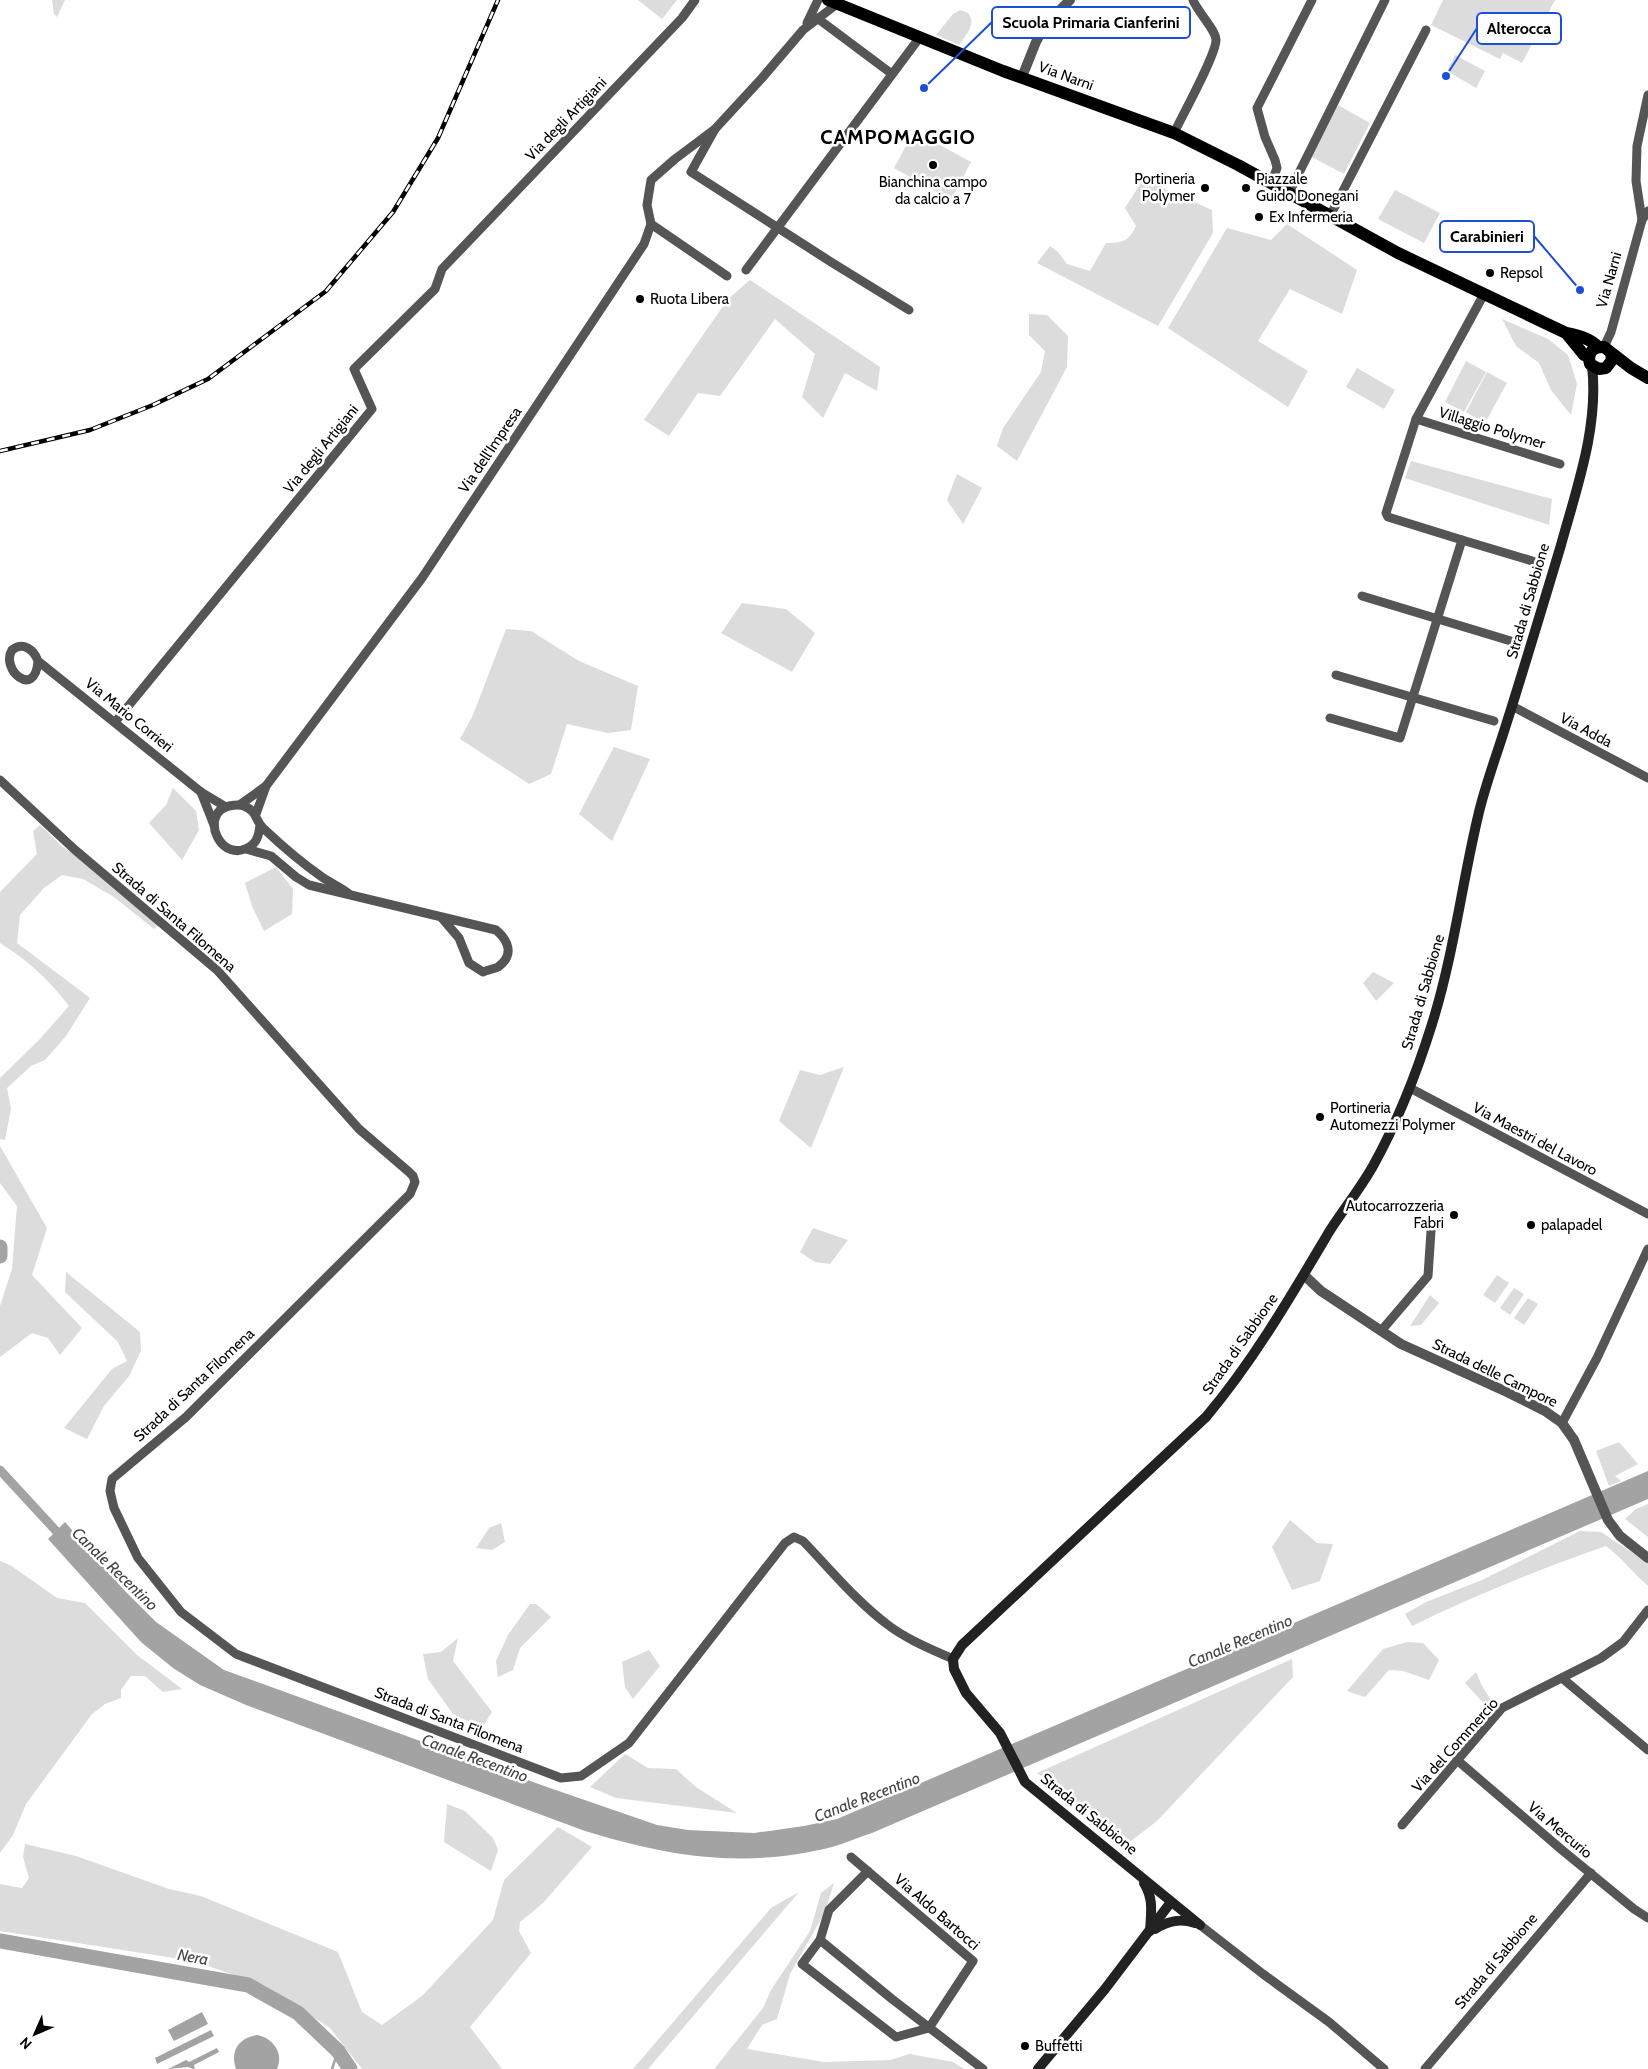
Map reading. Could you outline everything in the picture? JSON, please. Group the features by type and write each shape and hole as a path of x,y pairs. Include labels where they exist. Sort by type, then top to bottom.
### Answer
{"main road":[{"name":"Via Narni","path":"832,2 1022,77 1174,133 1398,253 1566,333 1594,342 1606,356 1648,378"},
{"name":"Via Narni","path":"1566,333 1591,362"},
{"path":"1592,351 1606,356 1599,370 1591,362 1592,351"},
{"name":"Strada di Sabbione","path":"1200,1925 1073,1819 1042,1797 1025,1782 1004,1740 966,1693 954,1669 953,1659 962,1645 1206,1417 1242,1372 1304,1276 1330,1231 1372,1168 1410,1088 1433,1021 1450,955 1479,810 1535,633 1585,457 1594,387 1606,356"},
{"name":"Strada di Sabbione","path":"1591,362 1594,387"},
{"path":"1138,1873 1150,1893 1152,1908 1150,1932"},
{"path":"1038,2069 1150,1932 1171,1902"},
{"path":"1150,1932 1162,1924 1183,1919 1200,1925"}],"street":[{"name":"Via degli Artigiani","path":"116,721 372,409 354,369 435,289 442,269 682,18 695,0"},
{"path":"803,30 818,0"},
{"path":"1022,77 1045,25 1070,0"},
{"path":"1174,133 1200,80 1216,41 1192,0"},
{"path":"1271,184 1277,168 1265,138 1257,108 1312,0"},
{"path":"1289,193 1386,0"},
{"path":"832,2 803,30 715,130 691,172 909,310"},
{"path":"817,18 892,74"},
{"path":"1330,216 1426,30"},
{"path":"746,270 920,37"},
{"name":"Via Narni","path":"1642,220 1636,180 1637,146 1648,95"},
{"name":"Via dell'Impresa","path":"256,814 266,786 422,578 644,244 650,224 648,205 651,180 674,159 715,130"},
{"name":"Via Narni","path":"1606,356 1642,220 1648,211"},
{"path":"650,224 727,276"},
{"name":"Villaggio Polymer","path":"1484,294 1416,418 1386,513 1388,518 1539,563"},
{"name":"Villaggio Polymer","path":"1416,418 1560,464"},
{"path":"1330,718 1400,738 1462,540"},
{"path":"1362,596 1514,642"},
{"name":"Via Mario Corrieri","path":"38,661 116,721 201,792 226,806"},
{"path":"1336,674 1494,721"},
{"name":"Via Adda","path":"1512,706 1648,778"},
{"name":"Strada di Santa Filomena","path":"0,780 74,849 217,970 359,1129 409,1172 415,1182 410,1194 186,1417 112,1479 110,1491 114,1508 138,1558 181,1612 236,1654 561,1778 580,1776 628,1743 785,1542 794,1537 803,1541 888,1625 924,1646 953,1659"},
{"name":"Via dell'Impresa","path":"241,804 266,786"},
{"name":"Via Mario Corrieri","path":"201,792 214,825 216,836 223,846 234,850 246,849 271,856 296,877 310,885 340,894 348,893"},
{"path":"214,825 218,814 226,806 241,804 256,814"},
{"name":"Via Mario Corrieri","path":"256,814 260,825 304,863 348,893 496,930 504,936 509,945 507,957 498,967 483,972 469,963 459,938 441,917"},
{"path":"246,849 254,843 259,835 260,825"},
{"path":"296,877 304,868 304,863"},
{"name":"Via Maestri del Lavoro","path":"1410,1088 1648,1214"},
{"path":"1381,1331 1428,1276 1431,1231"},
{"path":"1562,1423 1597,1358 1648,1249"},
{"name":"Strada delle Campore","path":"1304,1276 1321,1291 1401,1344 1545,1411 1562,1423 1574,1440 1608,1520 1620,1536 1648,1558"},
{"name":"Via del Commercio","path":"1402,1825 1502,1708 1601,1658 1623,1642 1648,1610"},
{"path":"1562,1678 1648,1750"},
{"name":"Via Mercurio","path":"1457,1760 1634,1909 1648,1918"},
{"name":"Via Aldo Bartocci","path":"851,1857 973,1961 929,2028"},
{"path":"868,1871 829,1910 820,1940 802,1964 896,2036 929,2028"},
{"name":"Strada di Sabbione","path":"1425,2069 1591,1873"},
{"name":"Strada di Sabbione","path":"1200,1925 1329,2022 1384,2069"},
{"path":"820,1940 983,2069"}],"shaded area":[{"path":"52,0 65,0 57,17 54,14"},
{"path":"638,0 677,0 662,19"},
{"path":"1443,0 1555,0 1522,63 1503,53 1500,59 1431,25"},
{"path":"960,10 968,13 971,25 959,45 936,35 953,14"},
{"path":"1455,55 1485,71 1476,88 1447,71"},
{"path":"1338,105 1370,123 1344,174 1310,156"},
{"name":"Bianchina campo da calcio a 7","path":"914,131 971,162 951,200 894,168"},
{"path":"1144,178 1157,180 1163,188 1212,210 1213,233 1158,326 1037,263 1050,246 1058,252 1067,264 1090,271 1106,243 1125,240 1136,226 1125,208"},
{"path":"1395,190 1440,213 1424,243 1378,219"},
{"path":"1287,224 1357,270 1342,314 1290,289 1258,341 1308,371 1288,407 1168,328 1227,228 1271,240"},
{"path":"750,280 880,367 877,391 845,373 823,418 802,397 815,354 775,319 720,396 698,393 669,436 644,420 728,299"},
{"path":"1029,314 1047,315 1068,336 1067,367 1017,461 997,446 1003,428 1041,372 1045,351 1029,335"},
{"path":"1502,319 1548,339 1568,355 1577,384 1571,415 1551,390 1539,363 1516,346"},
{"path":"1466,361 1486,372 1464,412 1445,402"},
{"path":"1357,368 1395,390 1384,409 1346,387"},
{"path":"1487,372 1507,383 1485,423 1466,412"},
{"path":"1411,461 1552,499 1549,525 1405,478"},
{"path":"957,474 982,488 963,524 947,500"},
{"path":"742,603 786,609 815,633 792,672 721,633"},
{"path":"506,629 531,631 579,661 638,686 631,730 608,733 567,724 551,774 529,784 460,739 473,715"},
{"path":"614,747 650,759 612,841 579,814"},
{"path":"173,788 196,811 199,830 182,860 149,823 166,805"},
{"path":"40,825 63,847 90,865 162,921 154,929 114,897 83,879 62,875 44,888 20,915 17,943 90,998 66,1036 45,1060 31,1066 7,1088 11,1109 5,1140 0,1139 0,1078 39,1040 69,1006 37,971 0,943 0,892 37,854 33,831"},
{"path":"276,867 293,889 292,914 264,931 252,906 245,883"},
{"path":"1373,972 1394,983 1376,1001 1363,983"},
{"path":"844,1067 811,1148 779,1121 800,1070 820,1075"},
{"path":"0,1146 47,1228 32,1275 82,1328 60,1355 48,1338 32,1333 0,1357 0,1306 12,1269 17,1206 0,1183"},
{"path":"813,1228 848,1240 830,1264 815,1262 800,1252"},
{"path":"66,1272 140,1332 141,1351 129,1376 104,1406 87,1439 64,1428 112,1369 127,1361 118,1342 65,1292"},
{"path":"1497,1275 1509,1283 1495,1303 1483,1295"},
{"path":"1514,1288 1524,1294 1510,1315 1500,1308"},
{"path":"1430,1295 1439,1303 1421,1325 1410,1326"},
{"path":"1528,1298 1538,1304 1524,1325 1514,1318"},
{"path":"1619,1442 1638,1464 1615,1476 1621,1481 1609,1486 1596,1451"},
{"path":"1648,1471 1648,1499 872,1833 832,1847 799,1854 768,1857 707,1857 677,1853 647,1848 585,1831 246,1705 200,1685 173,1668 141,1642 48,1539 53,1534 61,1538 58,1529 65,1522 123,1589 156,1622 224,1670 657,1825 688,1830 754,1833 837,1819"},
{"path":"1648,1504 1648,1537 1625,1519 1636,1509"},
{"path":"1290,1520 1317,1543 1333,1544 1320,1581 1292,1590 1272,1547"},
{"path":"501,1523 505,1542 492,1550 476,1548 489,1528"},
{"path":"1580,1531 1601,1532 1648,1563 1648,1586 1606,1546 1508,1583 1412,1626 1405,1614 1426,1602 1482,1580"},
{"path":"0,1561 10,1565 57,1598 85,1603 137,1655 182,1689 163,1692 145,1676 131,1676 121,1690 121,1698 105,1704 92,1714 26,1804 13,1835 0,1853"},
{"path":"530,1604 536,1604 551,1617 520,1648 513,1670 498,1677 496,1661 508,1635"},
{"path":"458,1638 453,1661 492,1712 482,1728 453,1714 428,1679 423,1654 441,1652"},
{"path":"1407,1642 1423,1643 1439,1660 1429,1680 1403,1671 1389,1670 1365,1697 1347,1691 1383,1649"},
{"path":"649,1650 660,1666 633,1699 625,1687 622,1662"},
{"path":"1292,1659 1293,1677 1157,1821 1131,1841 1037,1773"},
{"path":"1476,1672 1482,1686 1495,1706 1490,1710 1465,1683"},
{"path":"625,1754 648,1768 676,1769 696,1787 737,1813 616,1798 590,1787"},
{"path":"447,1804 465,1811 493,1838 498,1850 491,1871 444,1842"},
{"path":"558,1827 592,1847 543,1903 520,1922 519,1931 531,1953 470,2027 502,2069 362,2069 330,2028 264,1985 193,1961 0,1931 0,1884 22,1888 29,1878 23,1857 25,1844 76,1856 169,1889 201,1896 338,1952 362,2012 382,2025 422,1996 493,1920 504,1880"},
{"path":"834,1883 825,1912 790,1974 777,2019 762,2025 747,2049 824,2062 890,2060 910,2054 953,2062 964,2069 714,2069 763,2008 771,1990 810,1931 821,1893"},
{"path":"799,1892 648,2069 633,2069 771,1908"},
{"path":"202,2012 208,2024 174,2041 168,2030"},
{"path":"211,2030 214,2036 157,2064 155,2058"},
{"path":"257,2035 268,2039 276,2047 279,2057 277,2069 236,2069 234,2057 237,2046 245,2039"},
{"path":"217,2048 219,2052 194,2065 195,2068 193,2069 188,2067 168,2069 186,2060 189,2062"}],"waterway":[{"name":"Nera","path":"0,1247 0,1256"},
{"name":"Canale Recentino","path":"0,1470 69,1545"},
{"name":"Nera","path":"0,1941 248,1985 298,2013 338,2051 350,2069"},
{"path":"332,2069 338,2051"}],"railway":[{"path":"0,451 90,430 153,405 208,379 326,291 393,212 438,138 498,0"}],"place":[{"name":"Alterocca","path":"1446,76"},
{"name":"Scuola Primaria Cianferini","path":"924,88"},
{"name":"Bianchina campo da calcio a 7","path":"933,165"},
{"name":"Portineria Polymer","path":"1205,188"},
{"name":"Piazzale Guido Donegani","path":"1246,188"},
{"name":"Ex Infermeria","path":"1259,217"},
{"name":"Repsol","path":"1490,273"},
{"name":"Carabinieri","path":"1580,290"},
{"name":"Ruota Libera","path":"640,299"},
{"name":"Portineria Automezzi Polymer","path":"1320,1117"},
{"name":"Autocarrozzeria Fabri","path":"1454,1215"},
{"name":"palapadel","path":"1531,1225"},
{"name":"Buffetti","path":"1025,2046"}],"district":[{"name":"CAMPOMAGGIO","path":"898,137"}]}
